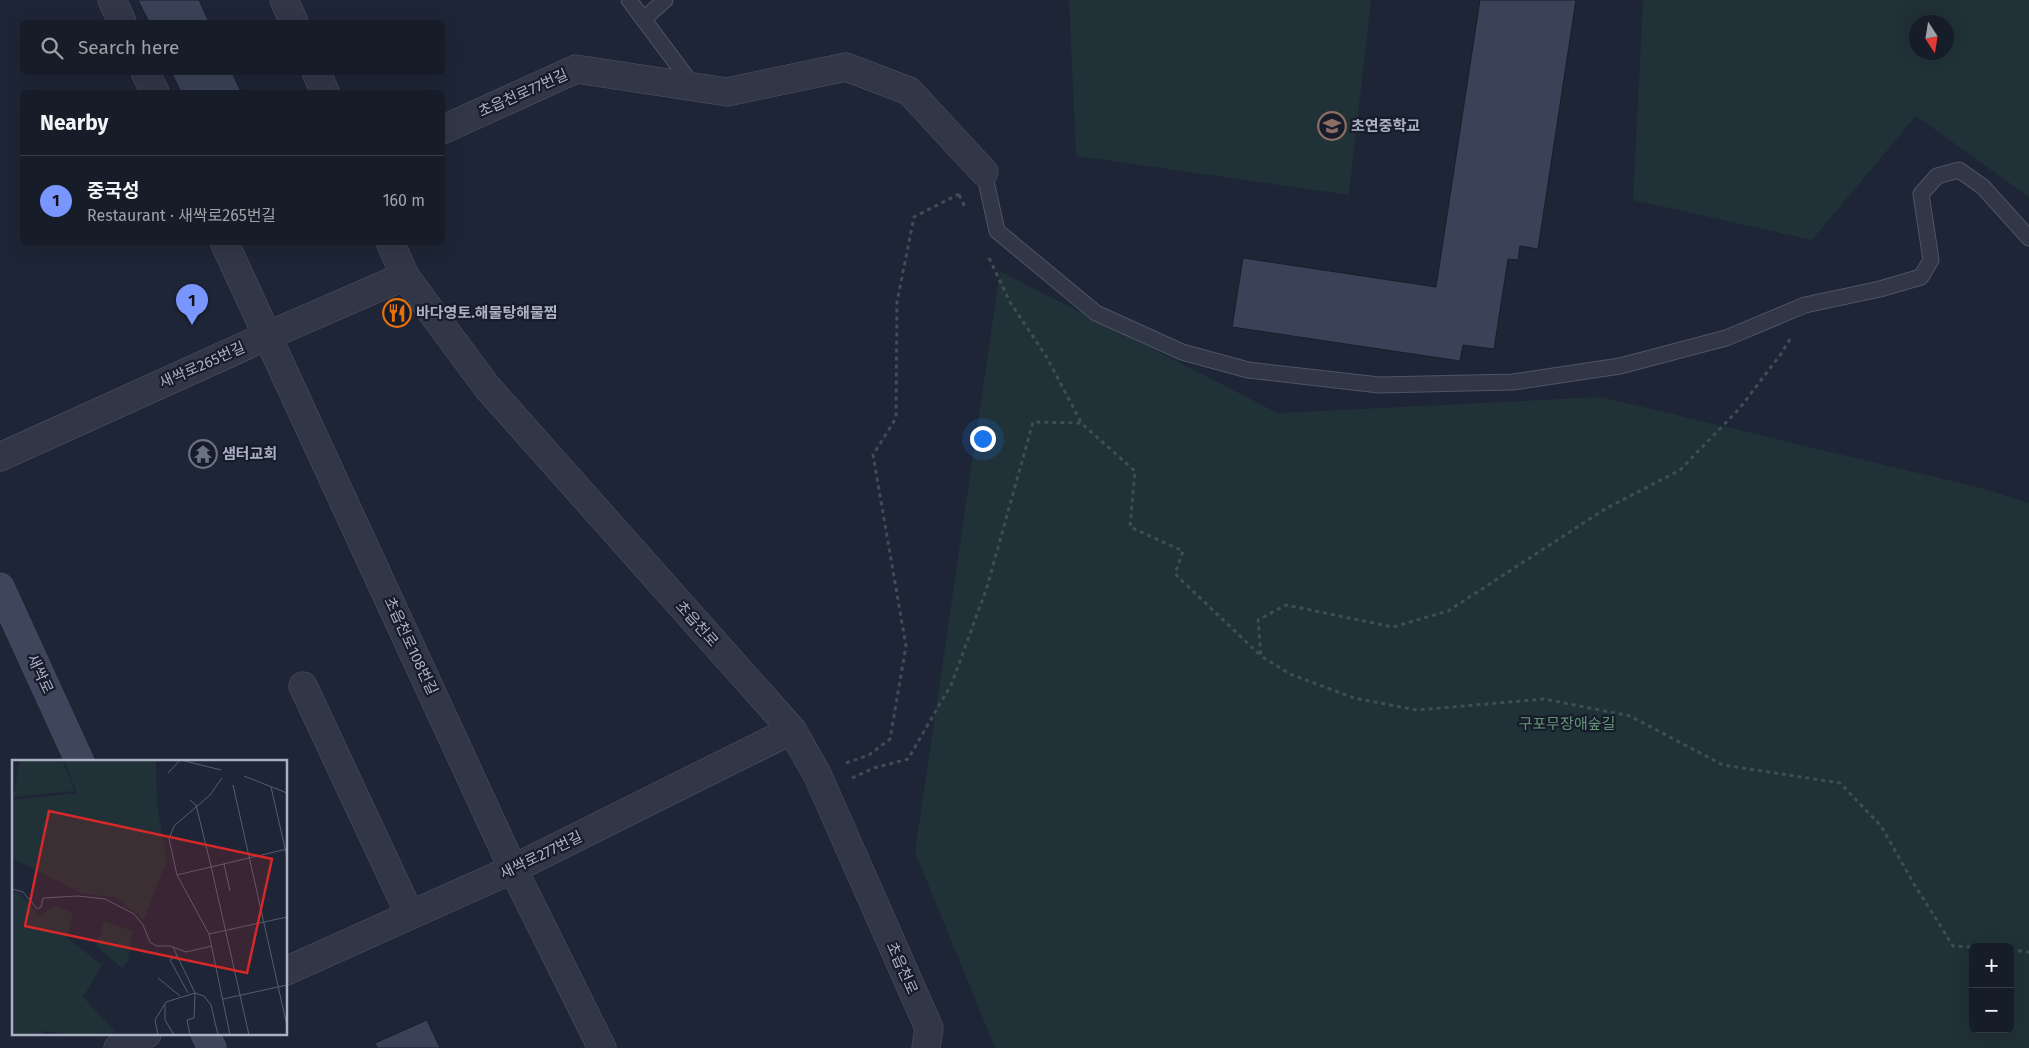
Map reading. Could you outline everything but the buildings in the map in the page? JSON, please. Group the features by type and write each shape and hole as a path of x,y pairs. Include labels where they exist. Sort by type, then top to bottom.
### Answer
{"main road":[{"name":"새싹로","path":"0,587 79,760"},
{"path":"206,1036 212,1048"}],"street":[{"path":"112,0 121,20"},
{"path":"284,0 293,20"},
{"name":"초읍천로77번길","path":"445,129 576,69 727,92 846,68 909,91 975,164"},
{"path":"147,75 154,90"},
{"path":"317,75 324,90"},
{"name":"초읍천로108번길","path":"225,245 513,869 602,1048"},
{"name":"초읍천로","path":"391,245 405,276 486,387 792,730 817,774 930,1028 926,1048"},
{"name":"새싹로265번길","path":"0,457 267,336 405,276"},
{"path":"303,686 410,915"},
{"name":"새싹로277번길","path":"288,970 513,869 792,730"},
{"path":"118,1048 144,1036"}],"lane":[{"path":"629,0 695,88"},
{"path":"644,19 665,0"},
{"path":"975,164 997,231 1096,313 1182,352 1248,370 1379,385 1513,382 1620,366 1726,338 1805,305 1880,289 1921,277 1931,260 1921,194 1937,176 1958,170 1984,187 2029,238"}],"path":[{"path":"817,774 869,755 890,739 906,646 873,455 896,418 897,302 914,217 959,194 975,164"},
{"path":"959,194 967,212"},
{"path":"989,257 1010,302 1046,356 1082,423 1135,471 1130,527 1183,551 1175,574 1261,656 1290,674 1354,698 1417,710 1544,699 1630,716 1723,765 1840,783 1881,826 1914,884 1953,946 1969,947"},
{"path":"1261,656 1258,620 1286,605 1393,627 1448,611 1605,509 1680,470 1739,409 1775,362 1799,323 1805,305"},
{"path":"829,801 838,785 874,768 908,759 952,682 987,587 1033,422 1082,423"},
{"path":"2014,950 2029,952"}],"green space":[{"path":"1069,0 1371,0 1349,195 1076,156"},
{"path":"1643,0 2029,0 2029,197 1916,116 1812,240 1633,200"},
{"name":"구포무장애숲길","path":"1000,271 1278,413 1601,397 1981,488 2029,503 2029,1048 995,1048 915,852"}],"place":[{"name":"초연중학교","path":"1332,126"},
{"name":"바다영토.해물탕해물찜","path":"397,313"},
{"name":"중국성","path":"192,325"},
{"name":"샘터교회","path":"203,454"}]}
